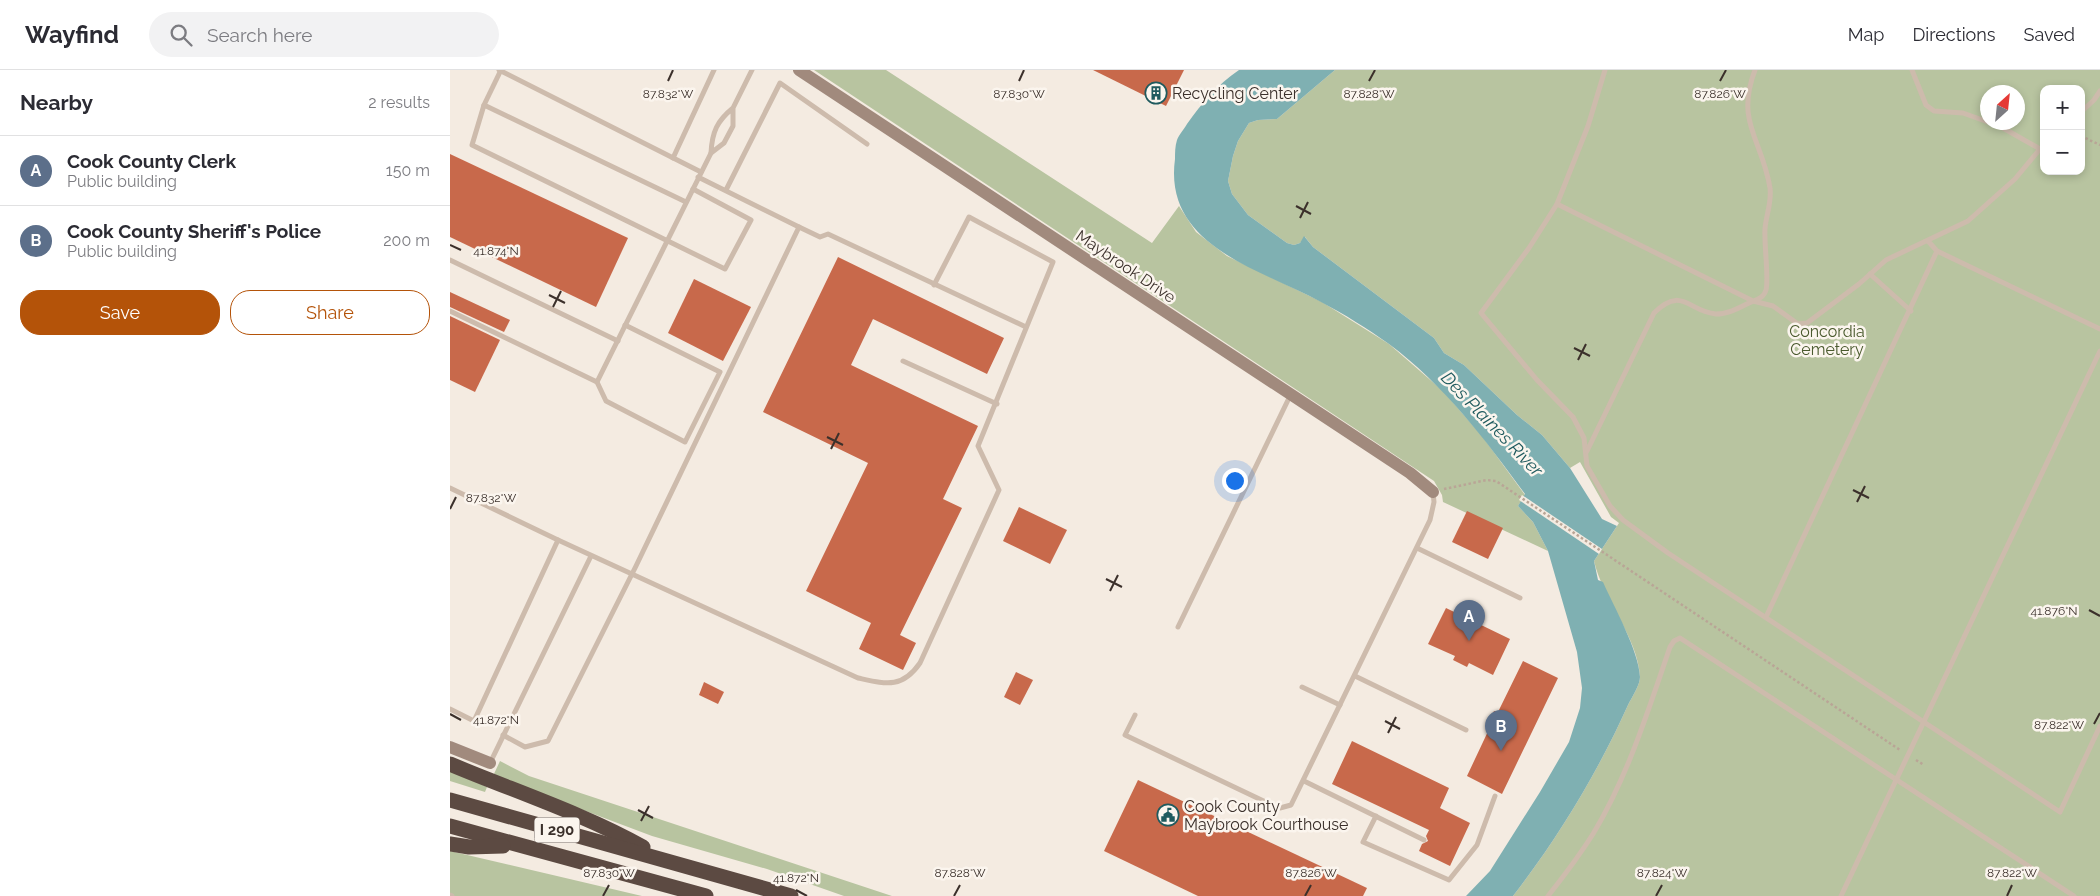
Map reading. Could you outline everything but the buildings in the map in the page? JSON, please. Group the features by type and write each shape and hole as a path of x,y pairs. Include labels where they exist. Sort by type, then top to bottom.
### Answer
{"highway":[{"path":"450,764 514,792 609,828 664,858"},
{"name":"I 290","path":"450,800 664,858 791,896"},
{"name":"I 290","path":"450,826 706,896"},
{"path":"450,844 469,847 517,845"}],"street":[{"name":"Maybrook Drive","path":"799,70 1410,474 1433,492"},
{"path":"450,747 490,763"}],"lane":[{"path":"673,158 714,70"},
{"path":"597,382 711,153 712,136 720,120 733,108 752,70"},
{"path":"1605,70 1588,126 1557,204 1529,248 1481,313 1572,417 1584,438 1587,451 1587,466 1610,506 1623,520 1668,553 2060,812 2100,726"},
{"path":"1587,451 1654,313 1661,306 1670,301 1679,300 1714,314 1724,313 1762,297 1766,290 1764,242 1770,208 1770,190 1746,102 1755,70"},
{"path":"1912,70 1926,105 1934,111 1963,114 1980,119"},
{"path":"693,189 751,220 725,269 472,145 484,105 500,71 673,158 726,190 799,227 820,237 828,234 1026,327"},
{"path":"726,190 780,83 867,144"},
{"path":"2085,108 2100,91"},
{"path":"484,105 686,202"},
{"path":"711,153 724,143 733,126 733,108"},
{"path":"2007,130 2040,146"},
{"path":"1557,204 1753,301 1773,306 1798,324 1807,323 1886,260 1968,221 1984,209 2040,149"},
{"path":"450,488 591,556 858,678 886,684 910,677 920,663 1000,490 978,446 1053,262 969,217 934,285"},
{"path":"503,735 526,747 548,740 631,574 799,227"},
{"path":"1928,241 1937,252 2100,329"},
{"path":"1766,617 1937,252"},
{"path":"450,260 618,341"},
{"path":"1870,274 1911,310"},
{"path":"450,311 597,382 606,401 685,442 720,372 625,325"},
{"path":"1841,896 2100,351"},
{"path":"903,361 996,404"},
{"path":"1178,627 1291,395"},
{"path":"1135,714 1125,735 1280,808 1291,805 1417,548 1433,510 1433,492"},
{"path":"450,709 474,721 558,540"},
{"path":"1417,548 1520,598"},
{"path":"490,763 591,556"},
{"path":"1548,896 1594,832 1613,796 1635,747 1670,647 1674,640 1680,638 2074,896"},
{"path":"1355,676 1466,730"},
{"path":"1302,687 1340,705"},
{"path":"1304,781 1424,840"},
{"path":"1376,816 1363,842 1448,880 1478,845 1495,796"}],"path":[{"path":"2085,138 2100,145"},
{"path":"1433,492 1490,479 1924,765"}],"green space":[{"path":"814,70 886,70 1152,243 1179,206 1196,232 1227,256 1322,302 1389,344 1443,391 1482,436 1525,495 1518,506 1533,522 1548,551 1443,502 1442,495 1434,481"},
{"name":"Concordia Cemetery","path":"1335,70 2100,70 2100,896 1513,896 1546,851 1576,804 1604,755 1639,684 1638,662 1633,647 1598,576 1594,561 1619,523 1611,517 1580,462 1570,468 1542,435 1517,415 1464,365 1444,353 1434,338 1313,247 1305,237 1300,243 1294,245 1287,243 1248,215 1232,194 1228,181 1238,141 1249,123 1258,120 1277,119"},
{"path":"500,761 529,776 892,896 844,896 767,869 652,836 493,776"},
{"path":"450,770 487,787 485,792 450,781"},
{"path":"450,851 642,896 450,896"}],"water":[{"name":"Des Plaines River","path":"1239,70 1335,70 1277,119 1258,120 1249,123 1238,141 1228,181 1232,194 1248,215 1287,243 1294,245 1300,243 1304,236 1313,247 1434,338 1444,353 1464,365 1517,415 1542,435 1570,468 1602,519 1617,526 1594,561 1598,580 1603,582 1631,642 1639,666 1639,684 1604,755 1576,804 1546,851 1513,896 1466,896 1490,871 1540,792 1569,742 1580,708 1582,688 1577,652 1548,551 1533,522 1518,506 1525,494 1479,433 1428,377 1389,344 1356,322 1221,251 1200,234 1184,214 1175,189 1175,152 1177,140 1204,102 1217,88"}],"pier":[{"path":"1522,495 1602,549 1599,554 1519,500"}],"place":[{"name":"Recycling Center","path":"1156,93"},
{"name":"Cook County Clerk","path":"1469,641"},
{"name":"Cook County Sheriff's Police","path":"1501,751"},
{"name":"Cook County Maybrook Courthouse","path":"1168,815"}]}
